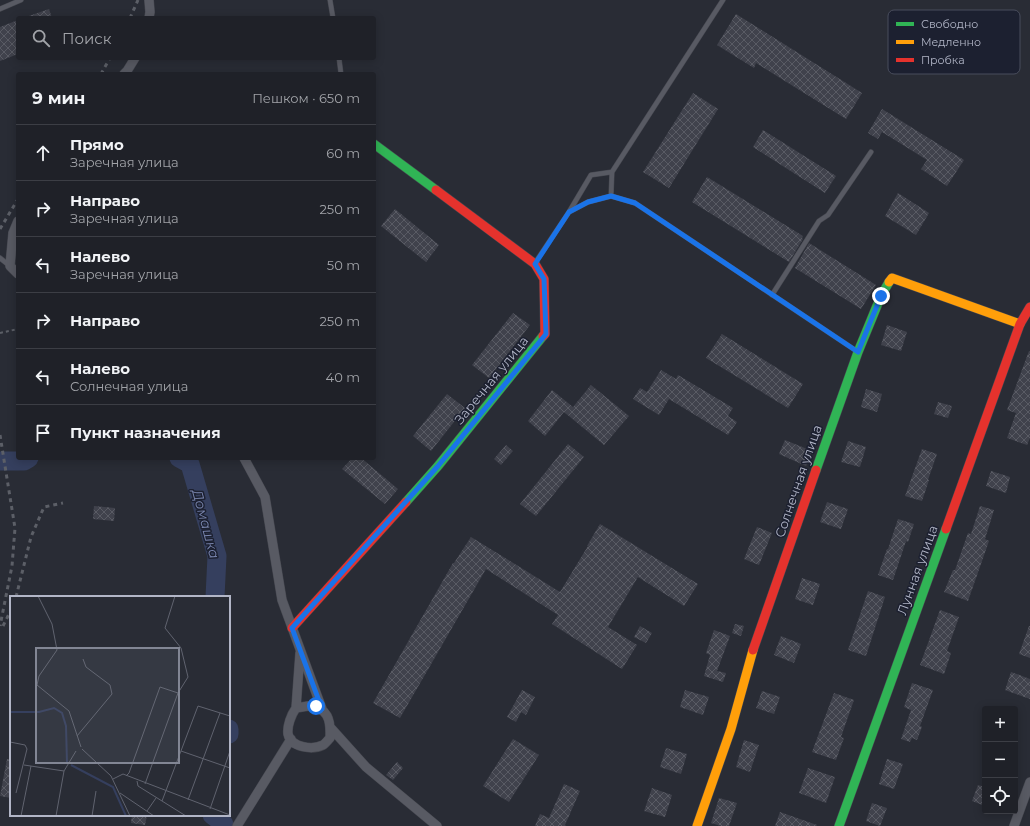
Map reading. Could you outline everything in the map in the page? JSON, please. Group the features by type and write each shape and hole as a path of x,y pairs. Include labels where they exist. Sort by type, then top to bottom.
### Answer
{"street":[{"path":"149,0 149,16"},
{"path":"126,72 134,60"},
{"name":"Заречная улица","path":"292,628 438,466 546,334 544,279 535,264 376,145"},
{"path":"16,226 13,233 10,266 16,272"},
{"name":"Солнечная улица","path":"696,826 731,729 753,650 858,352 881,296 892,278 1020,324"},
{"name":"Лунная улица","path":"839,826 1020,324 1030,307"},
{"path":"245,460 265,497 282,600 330,727 330,738 323,745 308,748 296,745 288,734 290,719 296,708 300,650"},
{"path":"296,708 316,706 322,709"},
{"path":"330,727 366,767 437,826"},
{"path":"237,826 291,739"},
{"path":"1014,826 1030,782"}],"lane":[{"path":"0,9 21,0"},
{"path":"330,0 333,16"},
{"path":"611,196 612,172 723,0"},
{"path":"339,60 341,72"},
{"path":"772,295 819,221 828,215 871,152"},
{"path":"535,264 591,175 612,172"},
{"path":"569,212 588,202 611,196 635,203 858,352"},
{"path":"0,258 10,266"}],"path":[{"path":"0,333 16,329"}],"building":[{"path":"49,9 51,16 29,16"},
{"path":"736,14 862,93 846,119 756,63 754,68 717,45"},
{"path":"16,21 16,55 0,61 0,27"},
{"path":"693,93 718,109 669,188 643,172"},
{"path":"882,109 964,160 947,186 921,169 927,160 882,132 878,139 868,133"},
{"path":"763,130 836,176 825,193 753,147"},
{"path":"707,177 803,236 803,239 789,262 692,202"},
{"path":"898,193 929,213 916,235 885,216"},
{"path":"395,209 439,245 426,262 381,226"},
{"path":"809,243 876,285 861,309 795,268"},
{"path":"513,313 530,325 489,378 472,365"},
{"path":"887,325 907,332 901,351 881,345"},
{"path":"722,334 803,384 788,408 706,358"},
{"path":"1029,351 1030,438 1027,445 1007,438 1016,413 1007,410"},
{"path":"661,370 676,379 678,375 733,408 728,416 737,422 728,435 669,399 659,415 633,399 640,388 647,392"},
{"path":"591,385 629,416 604,445 564,412 545,436 528,421 552,390 573,407"},
{"path":"866,389 882,394 877,412 861,407"},
{"path":"447,394 465,408 431,451 413,436"},
{"path":"938,402 952,406 948,418 934,414"},
{"path":"785,440 812,451 806,466 779,454"},
{"path":"848,441 866,447 860,467 841,462"},
{"path":"568,444 584,457 536,516 520,504"},
{"path":"506,445 513,451 501,465 494,459"},
{"path":"922,449 937,454 922,501 905,496"},
{"path":"350,460 363,460 398,489 385,504 342,469"},
{"path":"991,471 1010,477 1006,493 986,486"},
{"path":"827,502 848,509 841,529 820,522"},
{"path":"94,506 115,508 114,521 93,519"},
{"path":"980,506 994,510 985,539 989,541 968,601 944,592 953,570 955,570 968,533 971,534"},
{"path":"898,519 914,524 908,542 906,541 893,580 878,575"},
{"path":"600,524 698,584 684,606 638,577 608,627 637,645 622,669 552,624 558,615 486,569 400,718 373,703 453,563 471,537 560,592"},
{"path":"757,527 772,533 759,565 744,559"},
{"path":"802,578 820,584 813,605 795,599"},
{"path":"868,591 885,597 866,656 848,650"},
{"path":"940,610 959,617 947,651 951,653 944,674 920,665"},
{"path":"735,624 744,626 741,636 732,633"},
{"path":"640,626 652,633 646,643 634,637"},
{"path":"1030,626 1030,658 1019,654"},
{"path":"714,630 730,636 717,671 726,673 723,682 704,676 710,655 706,653"},
{"path":"781,636 801,644 794,663 774,655"},
{"path":"1011,672 1030,679 1030,699 1005,690"},
{"path":"912,683 933,690 920,726 922,727 917,740 912,738 910,742 901,739 911,710 904,707"},
{"path":"522,690 535,697 526,715 521,712 516,722 507,717"},
{"path":"685,690 709,697 703,715 680,707"},
{"path":"762,691 780,697 774,714 756,708"},
{"path":"834,693 854,700 841,737 844,738 836,760 812,752"},
{"path":"513,739 539,755 509,802 483,786"},
{"path":"744,740 759,745 750,772 736,767"},
{"path":"666,748 687,754 681,774 660,767"},
{"path":"7,759 10,760 10,798 0,796"},
{"path":"887,759 903,764 894,789 879,784"},
{"path":"397,762 403,768 393,780 386,775"},
{"path":"808,768 835,777 826,803 799,793"},
{"path":"564,784 580,791 565,825 566,826 535,826 540,814 549,818"},
{"path":"978,785 982,786 982,805 972,801"},
{"path":"652,788 672,795 665,817 644,811"},
{"path":"719,798 737,803 729,826 721,826 711,823"},
{"path":"872,803 887,808 880,826 866,821"},
{"path":"780,812 817,825 775,826"},
{"path":"132,816 147,816 145,825 131,823"}],"waterway":[{"name":"Домашка","path":"0,461 26,460"},
{"name":"Домашка","path":"183,460 190,464 217,556 215,596"},
{"name":"Домашка","path":"213,816 224,824"}],"railway":[{"path":"131,16 138,0"},
{"path":"102,72 109,60"},
{"path":"0,229 16,202"},
{"path":"0,435 15,528 12,566 0,626"},
{"path":"16,596 31,537 44,507 63,503"},
{"path":"3,626 10,612"}],"traffic: fast":[{"path":"376,145 436,190"},
{"path":"816,470 858,352 881,296 889,282"},
{"path":"406,502 438,466 543,336"},
{"path":"839,826 946,529"}],"traffic: slow":[{"path":"889,282 892,278 1020,324"},
{"path":"697,826 731,729 753,650"}],"traffic: jam":[{"path":"436,190 535,264 544,279 545,334 543,336"},
{"path":"946,529 1020,324 1030,307"},
{"path":"753,650 816,470"},
{"path":"292,628 406,502"}],"route":[{"path":"316,706 322,709 292,628 438,466 546,334 544,279 535,264 569,212 588,202 611,196 635,203 858,352 881,296"}]}
